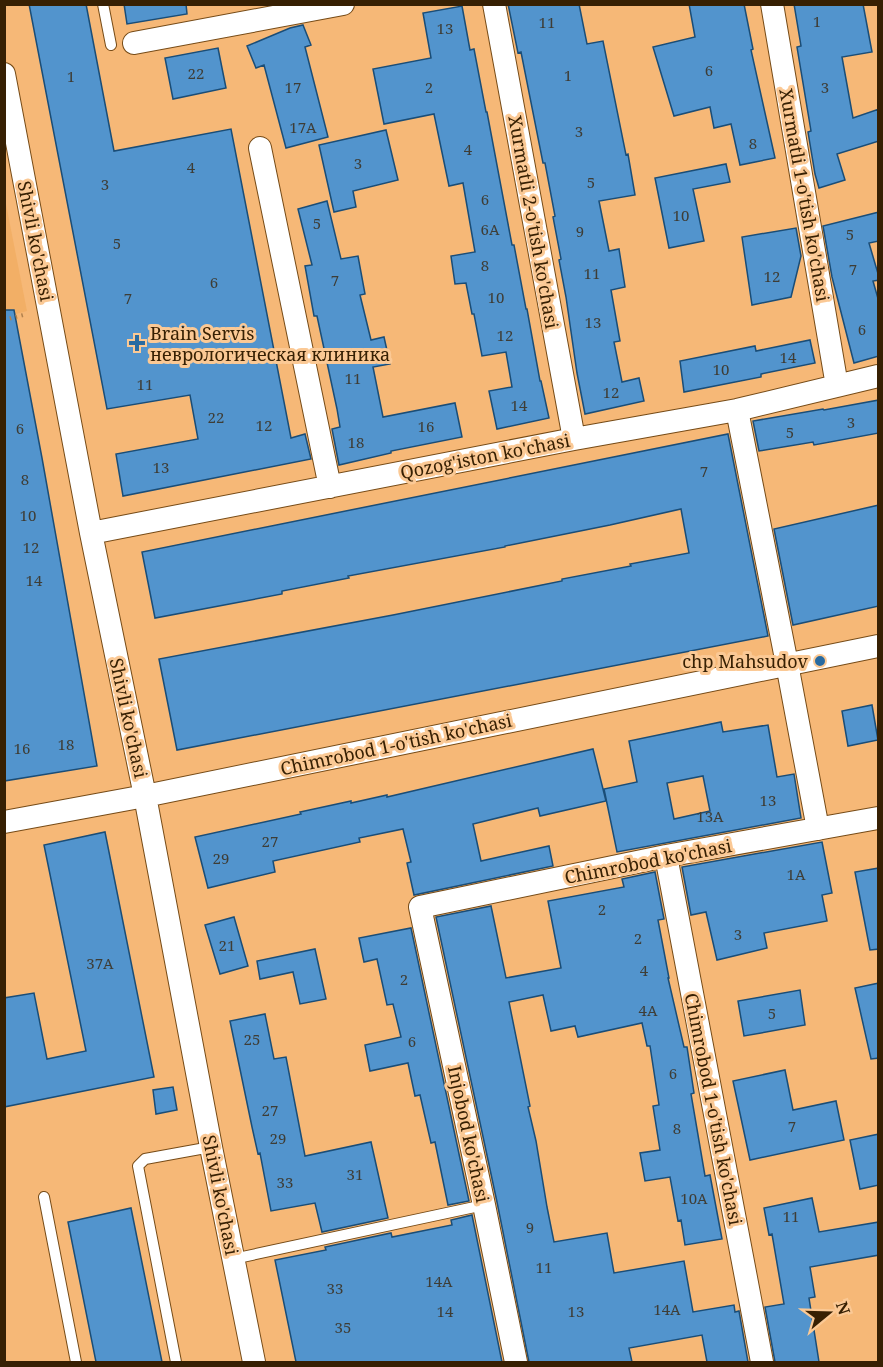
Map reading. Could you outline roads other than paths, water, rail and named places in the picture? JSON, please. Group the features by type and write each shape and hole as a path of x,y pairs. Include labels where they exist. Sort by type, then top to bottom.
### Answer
{"street":[{"path":"134,43 343,4"},
{"name":"Xurmatli 2-o'tish ko'chasi","path":"494,4 574,439"},
{"name":"Xurmatli 1-o'tish ko'chasi","path":"772,4 837,386"},
{"name":"Shivli ko'chasi","path":"4,74 91,533 145,796 254,1362"},
{"path":"260,148 330,487"},
{"name":"Qozog'iston ko'chasi","path":"91,533 574,439 737,410 879,376"},
{"path":"737,410 818,829"},
{"name":"Chimrobod 1-o'tish ko'chasi","path":"4,822 145,796 879,646"},
{"name":"Chimrobod ko'chasi","path":"420,907 666,856 879,818"},
{"name":"Chimrobod 1-o'tish ko'chasi","path":"666,856 762,1362"},
{"name":"Injobod ko'chasi","path":"420,907 516,1362"}],"lane":[{"path":"103,4 111,45"},
{"path":"176,1362 138,1166 145,1159 211,1147"},
{"path":"44,1197 76,1362"},
{"path":"233,1259 484,1205"}],"place":[{"name":"Brain Servis неврологическая клиника","path":"137,343"},
{"name":"chp Mahsudov","path":"820,661"}]}
